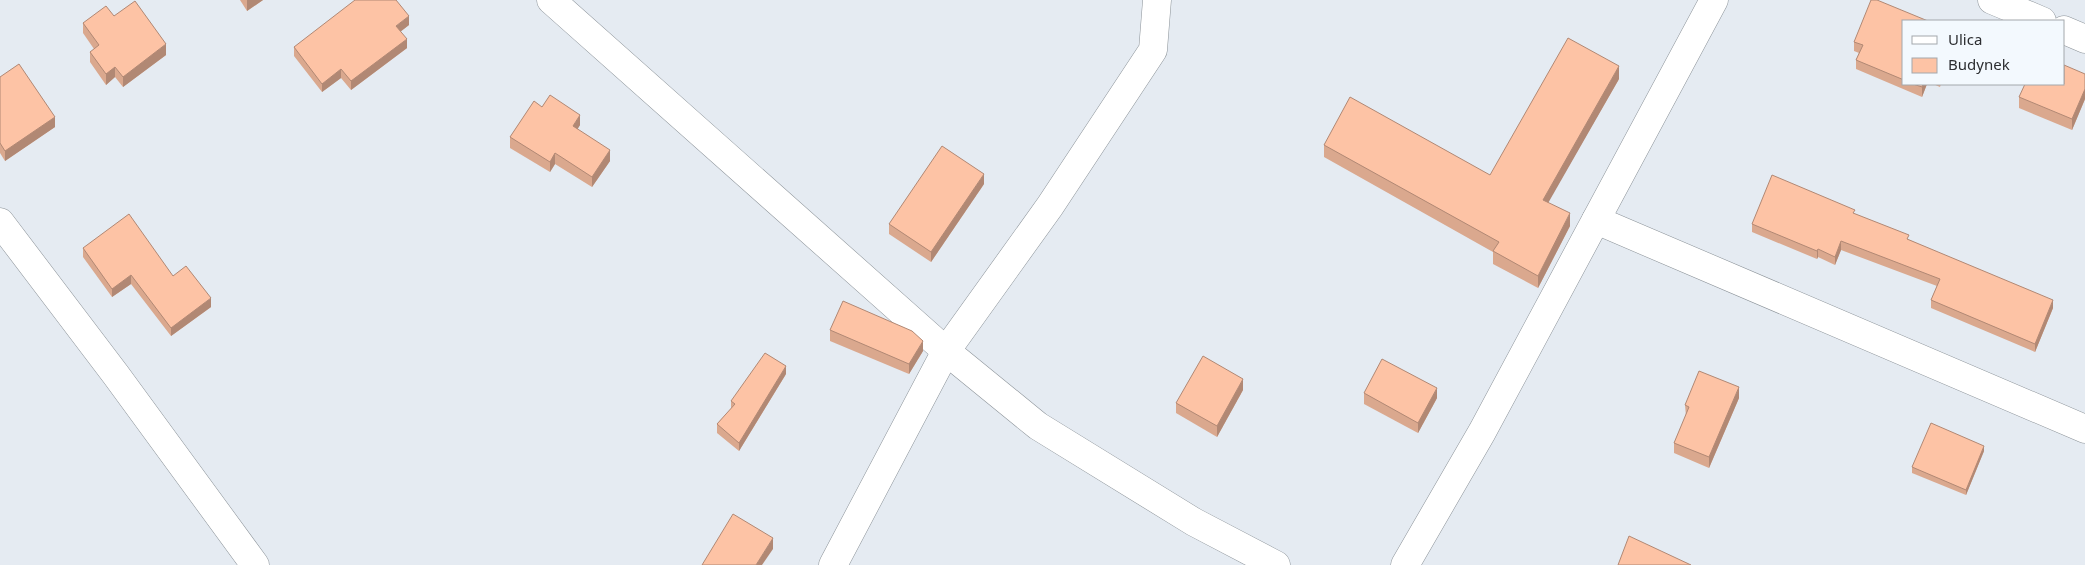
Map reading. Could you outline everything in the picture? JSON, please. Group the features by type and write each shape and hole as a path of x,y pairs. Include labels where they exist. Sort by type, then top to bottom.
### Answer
{"street":[{"path":"551,0 946,351 1038,426 1194,522 1276,565"},
{"path":"834,565 946,351 1050,206 1153,50 1157,0"},
{"path":"1405,565 1482,432 1714,0"},
{"path":"1992,0 2040,20"},
{"path":"2065,30 2085,39"},
{"path":"1596,220 2085,429"},
{"path":"0,222 116,375 255,565"}],"building":[{"path":"355,0 396,0 409,16 396,26 407,39 351,81 341,69 322,84 294,47"},
{"path":"1871,0 1877,0 1926,20 1902,20 1902,79 1856,60 1863,45 1854,42"},
{"path":"135,1 166,44 123,77 115,67 106,74 90,52 99,45 83,23 106,6 114,16"},
{"path":"1568,38 1619,66 1543,200 1570,213 1538,276 1493,251 1499,242 1324,145 1350,97 1490,175"},
{"path":"19,64 55,117 5,151 0,143 0,77"},
{"path":"2065,65 2085,74 2085,89 2072,119 2019,97 2025,85 2065,85"},
{"path":"550,95 580,115 573,126 610,150 592,177 555,153 550,162 510,137 534,101 542,107"},
{"path":"942,146 984,174 931,252 889,224"},
{"path":"1772,175 1855,210 1853,213 1909,235 1907,239 2053,300 2035,344 1931,300 1940,279 1841,241 1835,257 1752,224"},
{"path":"129,214 173,276 186,266 211,298 171,328 131,275 112,289 83,248"},
{"path":"843,301 912,331 923,341 909,364 830,330"},
{"path":"765,353 786,366 739,443 717,424 735,404 731,401"},
{"path":"1203,356 1243,379 1217,426 1176,403"},
{"path":"1382,359 1437,388 1418,423 1364,393"},
{"path":"1699,371 1739,387 1709,457 1674,443 1689,407 1685,405"},
{"path":"1931,423 1984,446 1966,490 1912,467"},
{"path":"733,514 773,538 756,565 702,565"},
{"path":"1629,536 1691,565 1618,565"}]}
